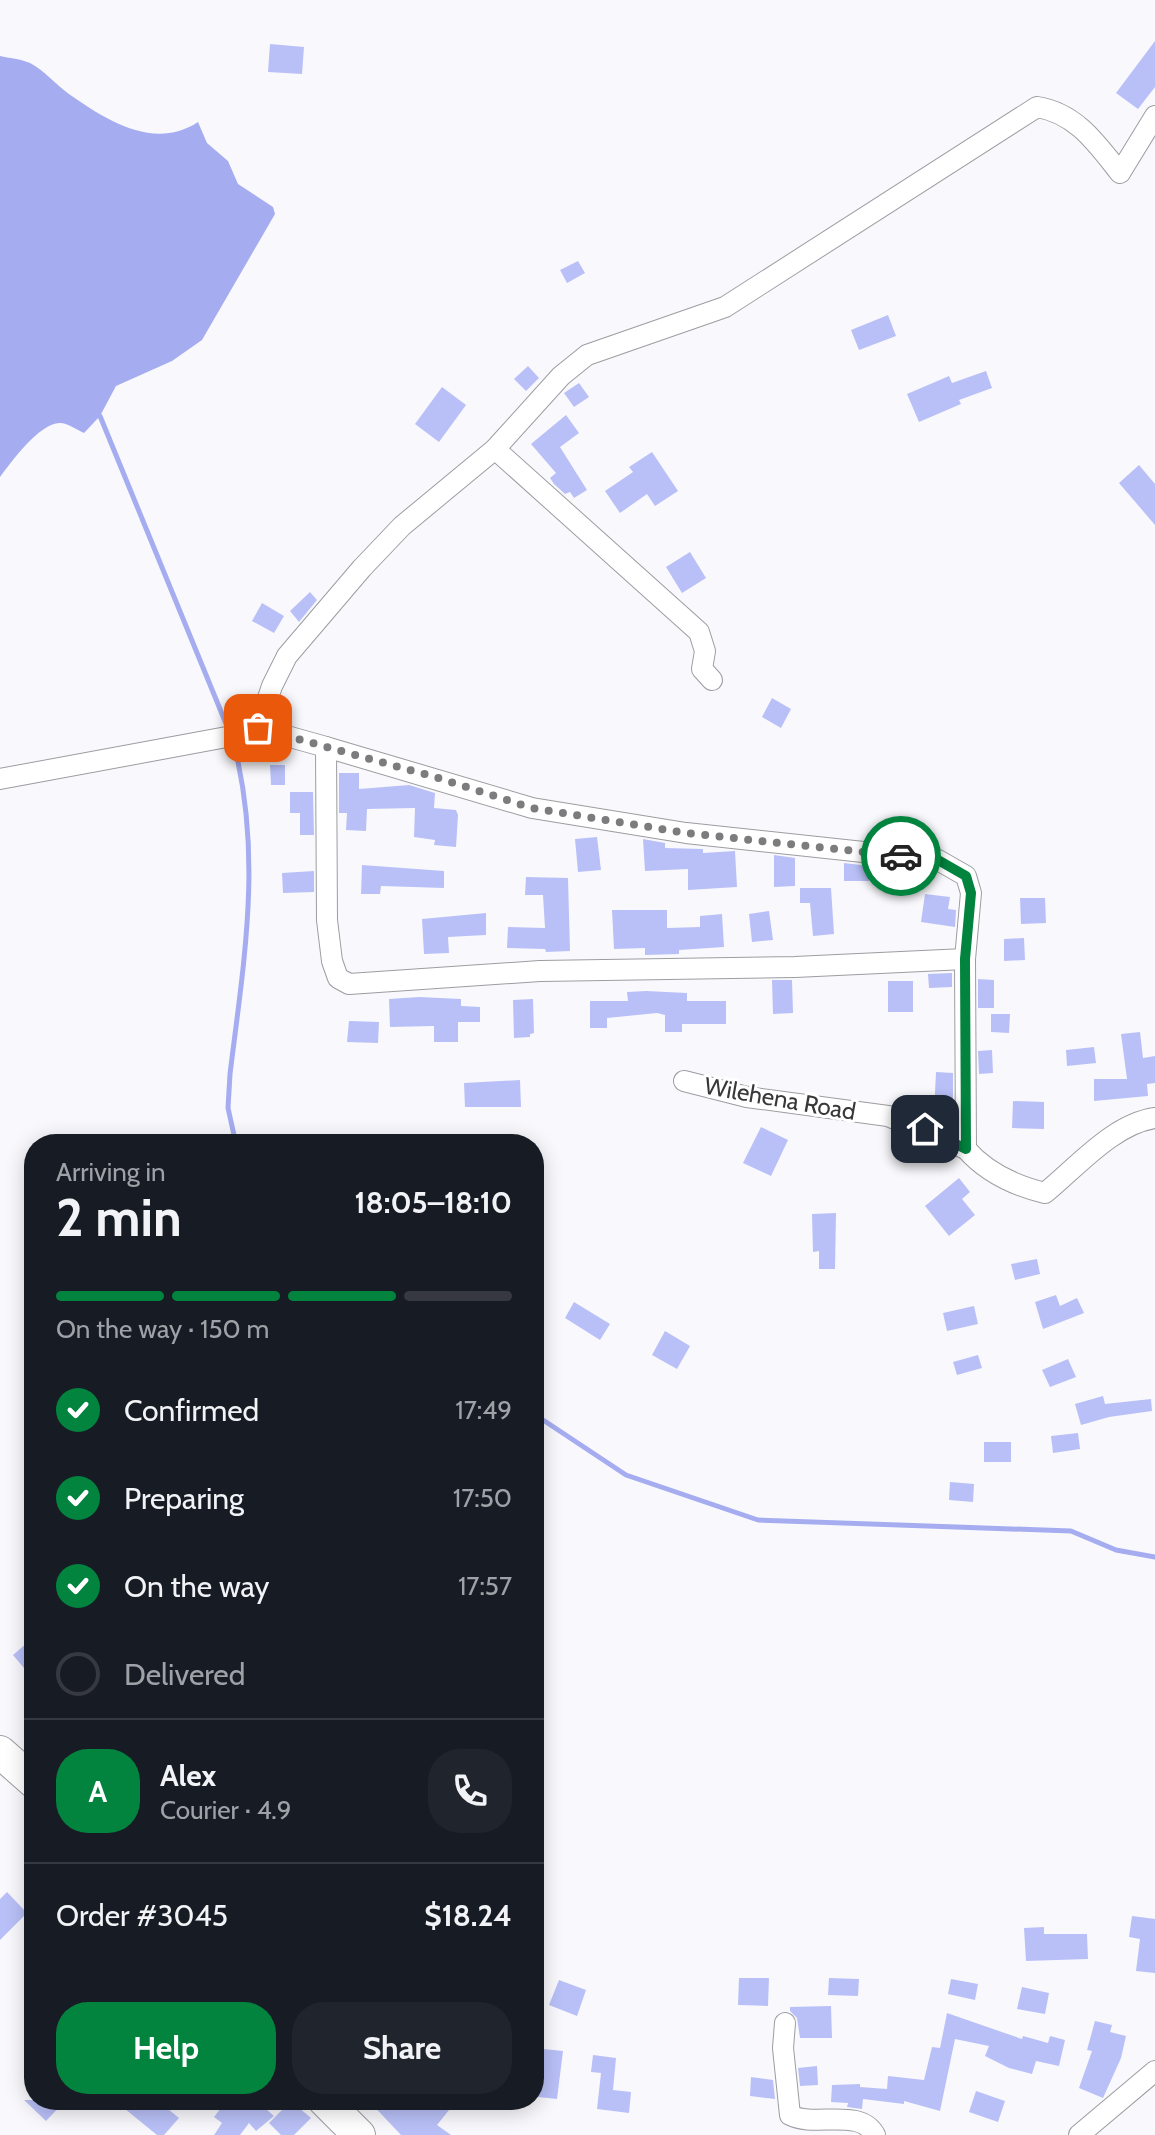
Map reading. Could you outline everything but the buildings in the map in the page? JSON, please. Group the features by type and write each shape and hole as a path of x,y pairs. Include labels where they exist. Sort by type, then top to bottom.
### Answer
{"main road":[{"path":"0,1752 24,1773"},
{"path":"334,2110 359,2135"}],"street":[{"path":"258,728 272,686 287,656 402,526 495,449 561,376 587,355 725,307 1037,107 1057,110 1087,132 1120,173 1155,116"},
{"path":"495,449 699,632 705,651 702,669 712,680"},
{"path":"0,779 232,736 258,728 532,808 686,833 938,860 966,876 971,893 965,959 966,1149"},
{"path":"326,747 327,920 332,961 338,978 349,984 540,971 795,967 965,959"},
{"name":"Wilehena Road","path":"684,1081 747,1097 888,1116 966,1149 975,1159 1020,1187 1045,1193 1114,1136 1136,1121 1155,1118"},
{"path":"785,2023 790,2115 822,2121 858,2120 871,2128 875,2135"},
{"path":"1079,2135 1155,2071"}],"water":[{"path":"0,56 30,63 83,104 131,129 164,134 198,122 207,143 228,161 238,184 273,207 275,214 202,340 172,361 116,386 100,416 84,433 61,423 45,428 27,444 0,477"}],"waterway":[{"path":"100,416 229,731"},
{"path":"233,741 242,783 249,866 245,948 228,1108 234,1134"},
{"path":"544,1421 626,1475 758,1520 1071,1531 1116,1550 1155,1557"}],"way so far":[{"path":"258,728 435,777 532,808 686,833 901,856"}],"route":[{"path":"901,856 938,860 966,876 971,893 965,959 966,1149 925,1129"}]}
